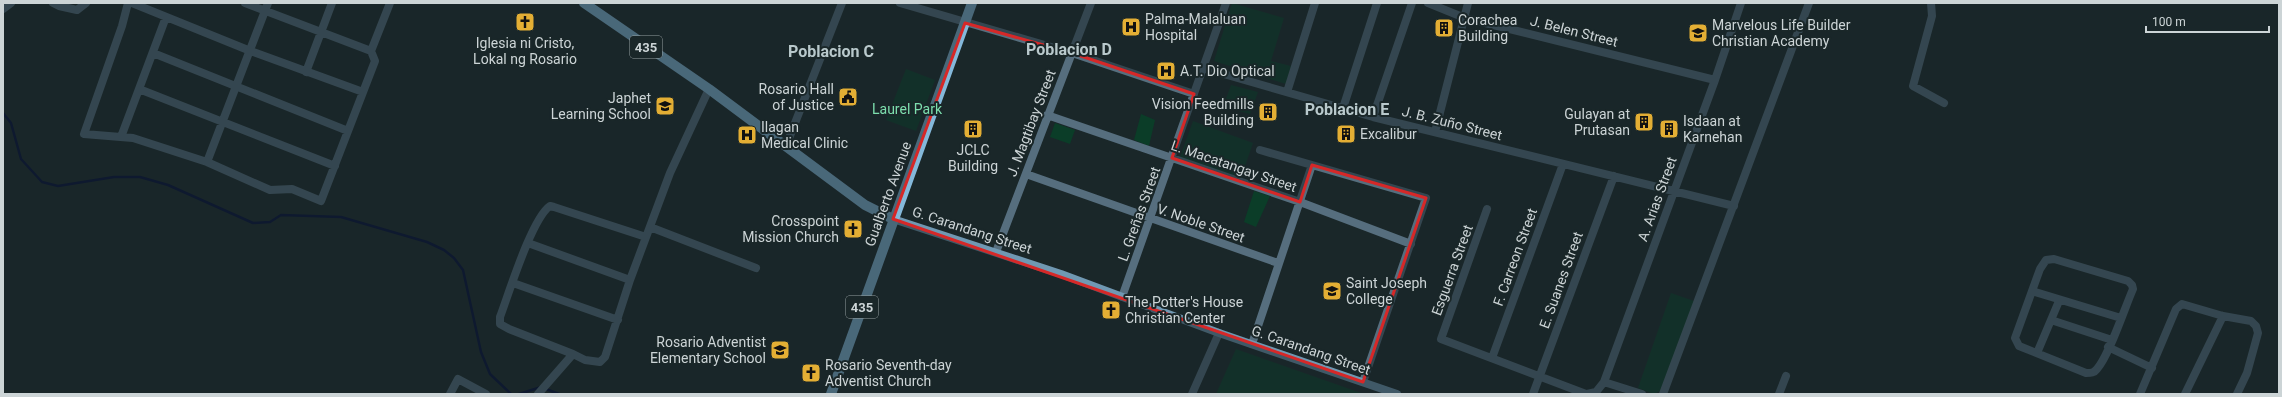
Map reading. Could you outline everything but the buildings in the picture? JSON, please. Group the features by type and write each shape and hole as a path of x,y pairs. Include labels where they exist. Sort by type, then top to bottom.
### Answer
{"main road":[{"name":"G. Carandang Street","path":"584,3 709,89 865,205 893,219 996,252 1219,333 1397,394"},
{"name":"Gualberto Avenue","path":"831,394 972,3"}],"street":[{"path":"3,9 11,3"},
{"path":"53,3 77,10 86,3"},
{"path":"128,3 122,26 84,134 133,138 207,162 270,190 292,189 321,201 375,61 371,50 390,3"},
{"path":"132,3 248,50 363,92"},
{"path":"245,3 266,7 321,32 371,50"},
{"path":"306,72 332,3"},
{"path":"786,146 842,3"},
{"path":"900,3 1072,53 1194,94"},
{"name":"J. Magtibay Street","path":"996,252 1091,3"},
{"name":"L. Greñas Street","path":"1122,297 1151,219 1226,3"},
{"path":"1287,92 1315,3"},
{"path":"1343,108 1377,3"},
{"path":"1373,117 1412,3"},
{"name":"J. Belen Street","path":"1428,3 1465,18 1716,80"},
{"path":"1435,132 1468,3"},
{"name":"A. Arias Street","path":"1604,382 1716,80 1742,3"},
{"path":"1664,394 1809,3"},
{"path":"1931,3 1932,16 1913,86 1944,103"},
{"path":"207,162 248,50 266,7"},
{"path":"120,137 153,54 166,16"},
{"path":"153,54 348,131"},
{"name":"J. B. Zuño Street","path":"1203,68 1373,117 1734,206"},
{"path":"139,89 335,166"},
{"path":"646,237 550,206 544,210 528,243 500,317 500,324 585,360 600,362 605,357 630,280 675,162 709,89"},
{"name":"L. Macatangay Street","path":"1047,115 1300,202 1411,244"},
{"path":"1260,150 1426,198 1363,382"},
{"path":"1252,344 1312,164"},
{"name":"F. Carreon Street","path":"1492,358 1563,164"},
{"name":"V. Noble Street","path":"1026,174 1278,264"},
{"name":"E. Suanes Street","path":"1533,394 1614,176"},
{"name":"Esguerra Street","path":"1488,208 1441,339 1492,358"},
{"path":"650,227 756,268"},
{"path":"528,243 630,280"},
{"path":"2046,260 2061,261 2128,281 2132,285 2133,289 2098,369 2092,373 2086,373 2018,346 2014,338 2032,291 2046,260"},
{"path":"513,283 618,320"},
{"path":"2032,291 2059,301 2121,318"},
{"path":"2037,353 2059,301"},
{"path":"2140,394 2176,310 2182,304 2223,316 2251,321 2256,326 2258,333 2247,373 2237,394"},
{"path":"2185,394 2223,316"},
{"path":"2051,320 2110,344 2152,368"},
{"path":"1192,394 1219,333"},
{"path":"538,394 573,354"},
{"path":"1492,358 1586,394 1596,392 1604,382 1642,394"},
{"path":"1779,394 1786,376"},
{"path":"450,394 458,380 486,394"}],"highlighted area":[{"path":"965,23 1072,53 1194,94 1172,158 1300,202 1312,165 1426,198 1363,382 893,219"}],"green space":[{"path":"1232,3 1284,18 1271,61 1291,66 1286,84 1214,61"},
{"name":"Laurel Park","path":"906,69 935,80 916,131 886,120"},
{"path":"1231,85 1258,92 1250,114 1223,107"},
{"path":"1141,114 1155,120 1149,146 1134,140"},
{"path":"1193,121 1253,143 1241,178 1180,157"},
{"path":"1055,123 1075,130 1070,144 1050,137"},
{"path":"1254,191 1270,196 1256,227 1244,222"},
{"path":"1671,293 1694,301 1662,390 1654,394 1638,388"},
{"path":"1236,349 1364,394 1216,394"}],"waterway":[{"path":"3,113 11,123 21,159 42,182 58,186 114,177 140,177 168,185 253,223 270,222 281,215 341,217 427,242 444,250 454,258 463,270 481,352 490,374 511,394"},
{"path":"519,394 541,387"},
{"path":"546,389 559,394"}],"place":[{"name":"Iglesia ni Cristo, Lokal ng Rosario","path":"525,22"},
{"name":"Palma-Malaluan Hospital","path":"1131,27"},
{"name":"Corachea Building","path":"1444,28"},
{"name":"Marvelous Life Builder Christian Academy","path":"1698,33"},
{"name":"A.T. Dio Optical","path":"1166,71"},
{"name":"Rosario Hall of Justice","path":"848,97"},
{"name":"Japhet Learning School","path":"665,106"},
{"name":"Vision Feedmills Building","path":"1268,112"},
{"name":"Gulayan at Prutasan","path":"1644,122"},
{"name":"JCLC Building","path":"973,129"},
{"name":"Isdaan at Karnehan","path":"1669,129"},
{"name":"Excalibur","path":"1346,134"},
{"name":"Ilagan Medical Clinic","path":"747,135"},
{"name":"Crosspoint Mission Church","path":"853,229"},
{"name":"Saint Joseph College","path":"1332,291"},
{"name":"The Potter's House Christian Center","path":"1111,310"},
{"name":"Rosario Adventist Elementary School","path":"780,350"},
{"name":"Rosario Seventh-day Adventist Church","path":"811,373"}],"district":[{"name":"Poblacion D","path":"1069,49"},
{"name":"Poblacion C","path":"831,51"},
{"name":"Poblacion E","path":"1347,109"}]}
